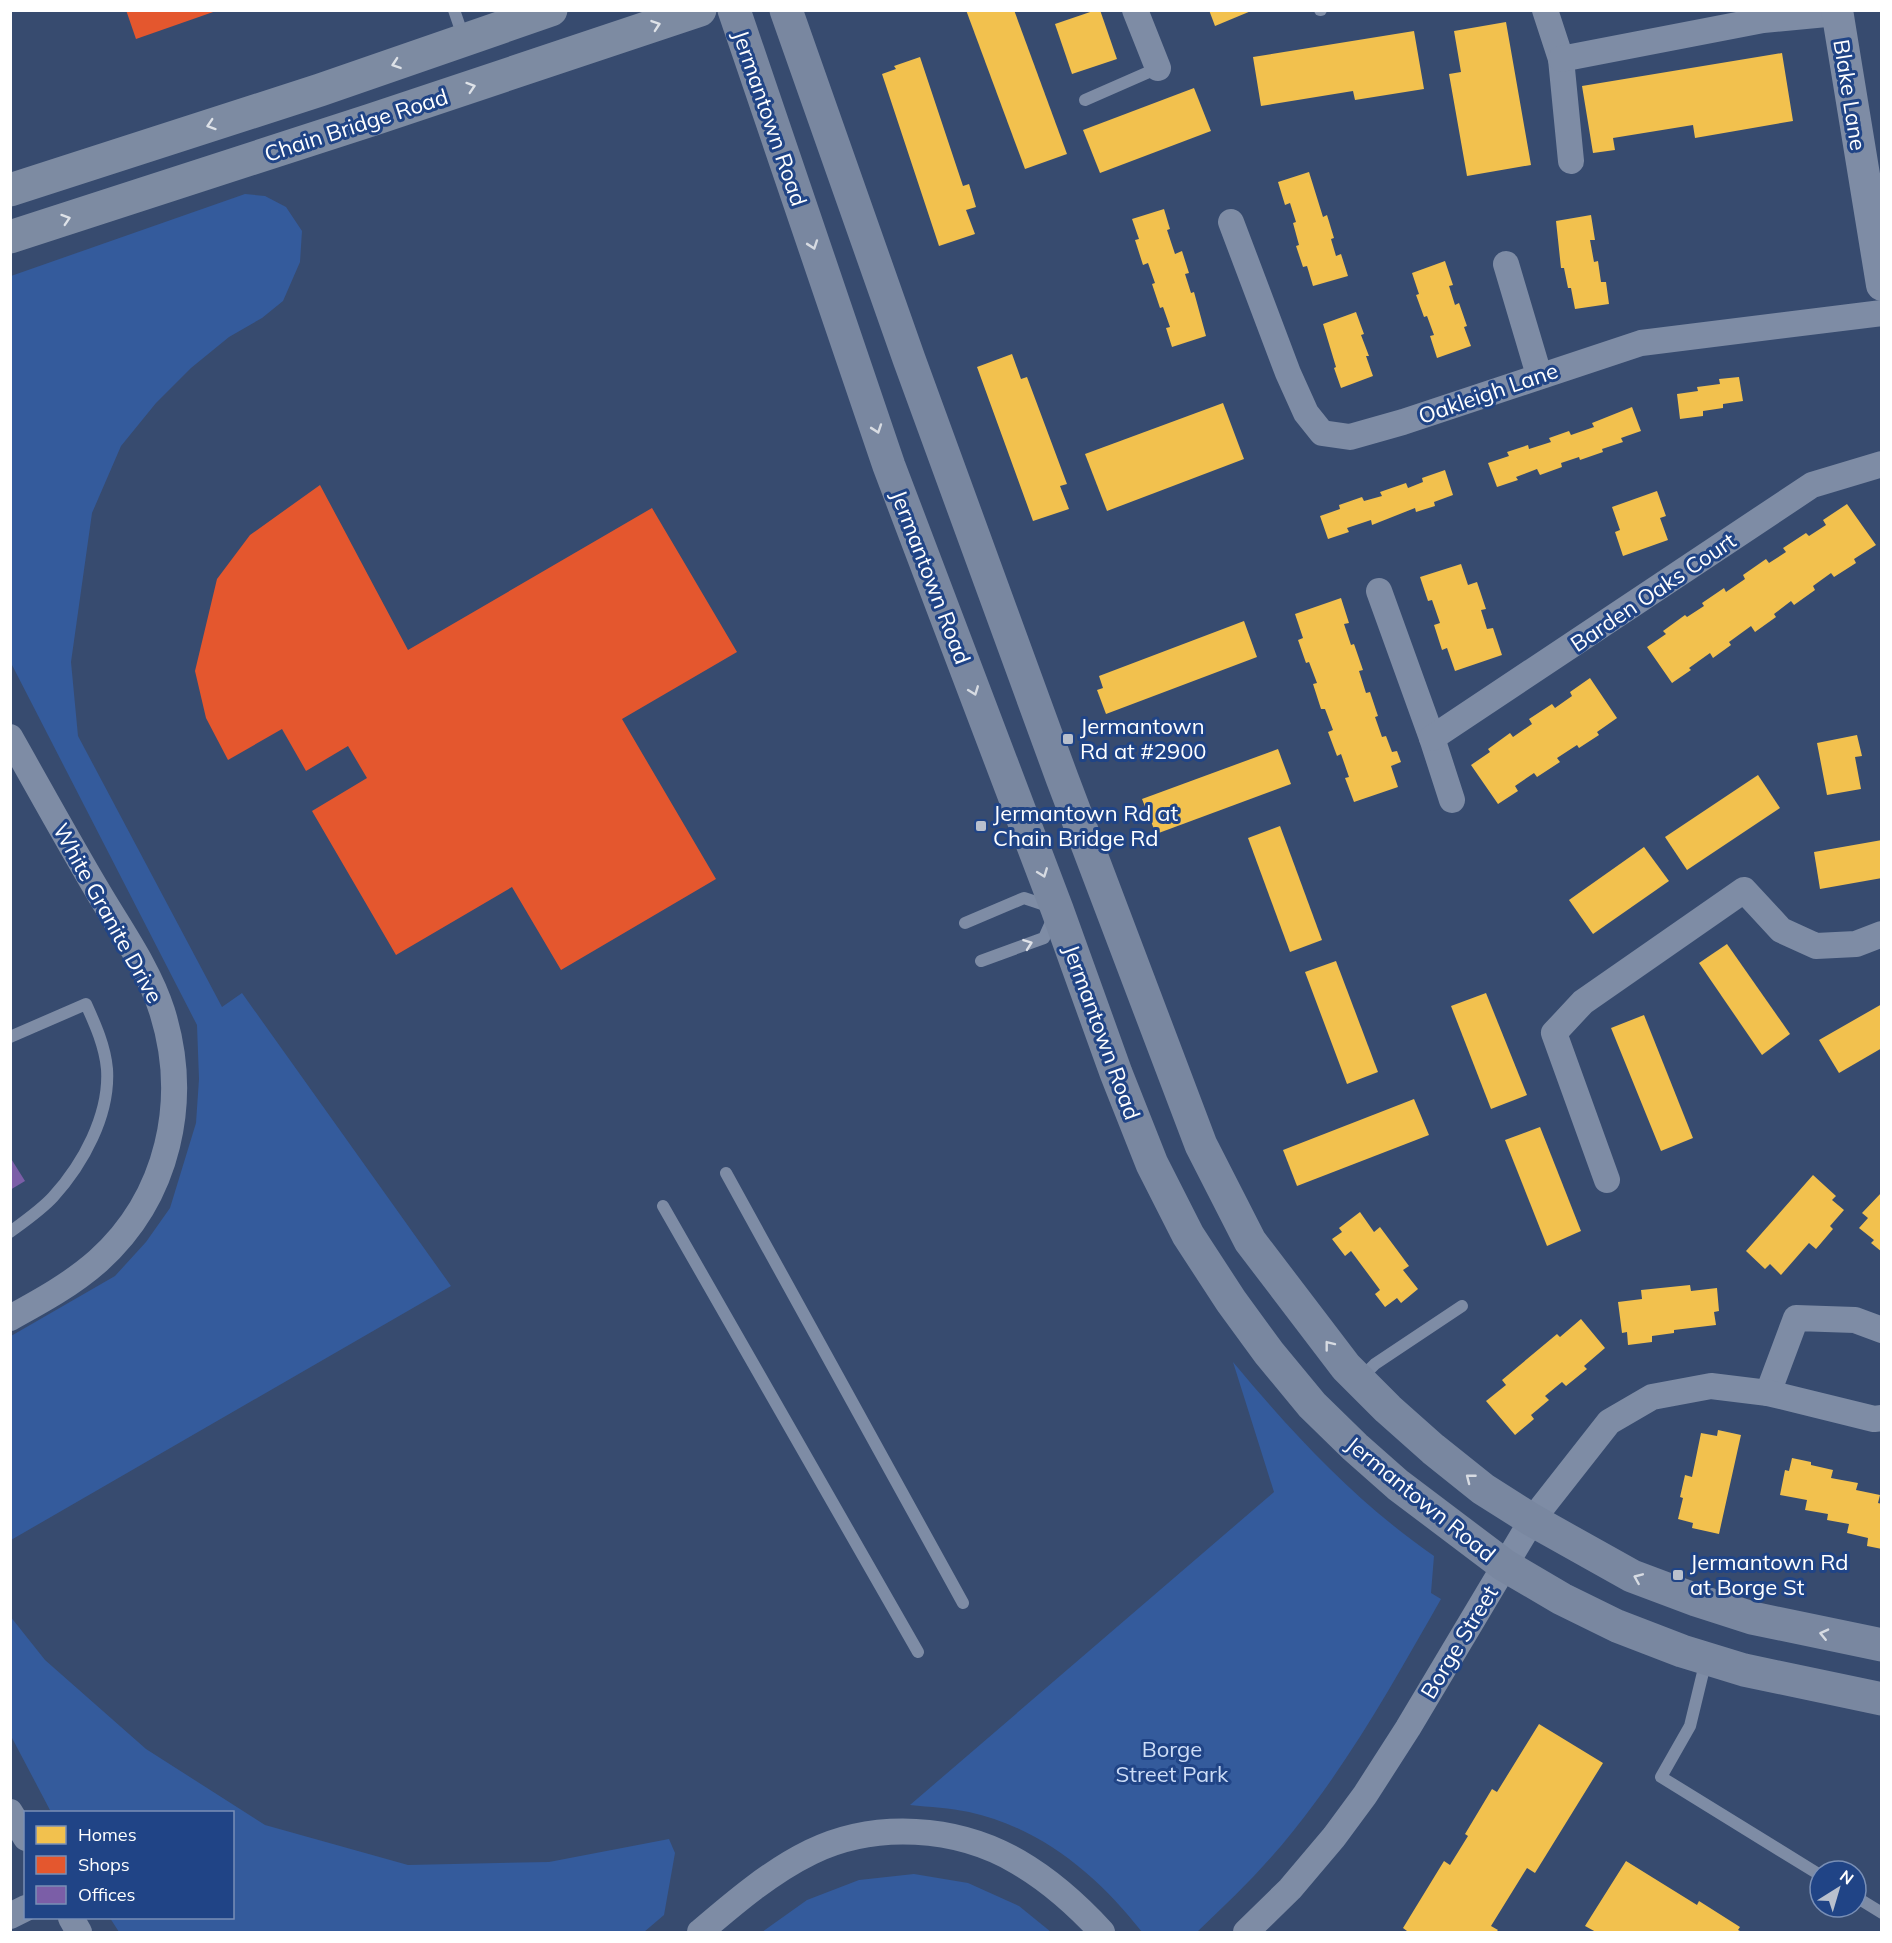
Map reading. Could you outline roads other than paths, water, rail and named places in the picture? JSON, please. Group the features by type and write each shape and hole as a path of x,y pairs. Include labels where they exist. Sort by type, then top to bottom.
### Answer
{"main road":[{"name":"Chain Bridge Road","path":"10,190 320,90 459,25 551,10"},
{"name":"Chain Bridge Road","path":"10,237 700,10"},
{"name":"Jermantown Road","path":"734,10 889,466 1057,909 1116,1073 1152,1164 1188,1235 1231,1301 1269,1353 1312,1405 1355,1447 1398,1485 1504,1565 1562,1599 1617,1626 1706,1659 1744,1670 1881,1699"},
{"name":"Jermantown Road","path":"786,10 909,359 1058,767 1202,1145 1250,1241 1346,1367 1388,1409 1433,1449 1484,1489 1532,1520 1632,1576 1696,1600 1752,1618 1881,1645"}],"street":[{"path":"1135,10 1158,68"},
{"path":"1545,10 1561,59 1571,161"},
{"path":"1561,59 1762,15 1837,12"},
{"name":"Blake Lane","path":"1837,12 1881,285"},
{"name":"Oakleigh Lane","path":"1231,222 1288,373 1306,413 1322,433 1350,437 1403,422 1641,343 1881,313"},
{"path":"1506,264 1539,375"},
{"name":"Barden Oaks Court","path":"1432,738 1812,485 1881,464"},
{"path":"1379,591 1452,800"},
{"name":"White Granite Drive","path":"10,737 17,764 79,860 149,979 171,1043 175,1092 163,1161 148,1194 129,1226 98,1260 78,1277 10,1318"},
{"path":"1607,1180 1554,1033 1583,1002 1744,890 1781,930 1816,946 1856,944 1881,934"},
{"path":"1768,1393 1796,1318 1855,1320 1881,1330"},
{"name":"Borge Street","path":"1246,1932 1290,1889 1334,1837 1365,1795 1408,1728 1532,1520 1609,1422 1652,1396 1711,1386 1768,1393 1874,1419 1881,1418"},
{"path":"10,1812 24,1835"},
{"path":"700,1932 762,1881 813,1851 837,1842 867,1835 906,1832 946,1836 983,1845 1018,1862 1046,1881 1102,1932"},
{"path":"10,1916 24,1909"},
{"path":"71,1919 79,1932"}],"lane":[{"path":"1085,100 1158,68"},
{"path":"965,923 1024,898 1057,909 1044,938 981,961"},
{"path":"10,1037 87,1004 99,1034 107,1069 104,1102 92,1138 75,1167 52,1198 10,1232"},
{"path":"726,1173 963,1603"},
{"path":"663,1206 918,1652"},
{"path":"1359,1379 1375,1364 1462,1305"},
{"path":"1706,1659 1690,1726 1661,1777 1808,1868"},
{"path":"1868,1905 1881,1913"}],"place":[{"name":"Jermantown Rd at #2900","path":"1068,739"},
{"name":"Jermantown Rd at Chain Bridge Rd","path":"981,826"},
{"name":"Jermantown Rd at Borge St","path":"1678,1575"}],"park label":[{"name":"Borge Street Park","path":"1172,1762"}]}
